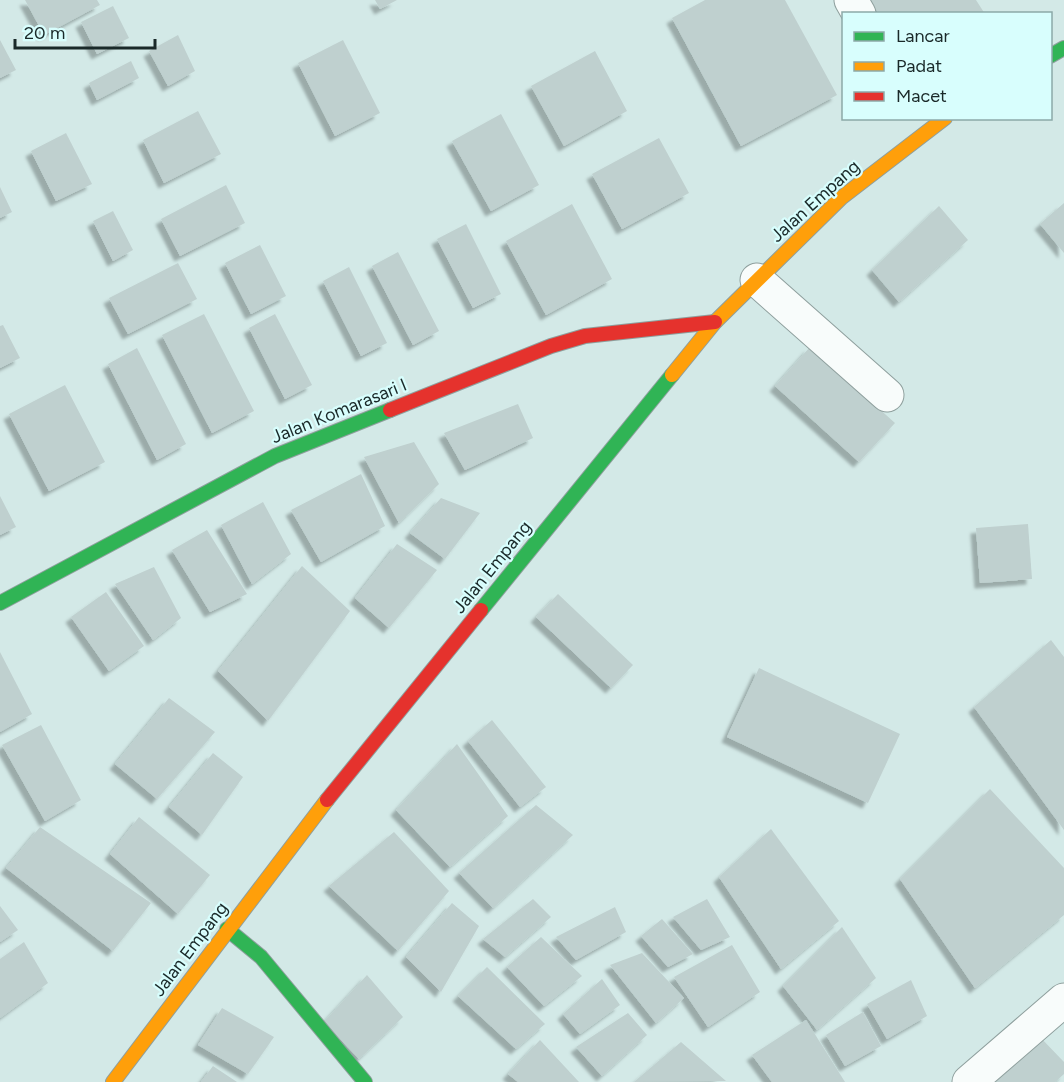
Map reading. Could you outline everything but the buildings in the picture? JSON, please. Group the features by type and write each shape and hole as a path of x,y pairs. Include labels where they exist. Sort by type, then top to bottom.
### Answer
{"main road":[{"name":"Jalan Empang","path":"113,1082 340,782 715,322 842,198 933,122"},
{"name":"Jalan Komarasari I","path":"0,603 238,474 304,442 574,340 625,330 715,322"},
{"path":"227,929 261,957 365,1082"}],"street":[{"path":"757,280 887,395"},
{"path":"969,1082 1064,1000"}],"traffic: fast":[{"path":"1052,55 1064,48"},
{"path":"481,610 672,375"},
{"path":"0,603 275,456 390,410"},
{"path":"227,929 261,957 365,1082"}],"traffic: slow":[{"path":"672,375 715,322 841,198 942,120"},
{"path":"113,1082 327,800"}],"traffic: jam":[{"path":"390,410 551,346 585,336 715,322"},
{"path":"327,800 481,610"}]}
